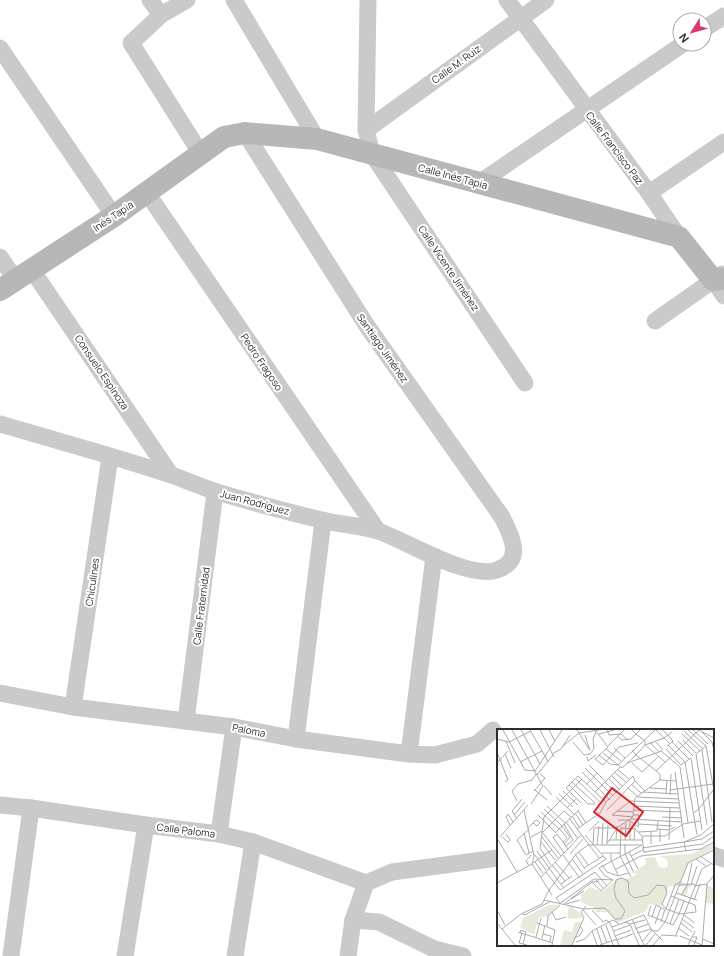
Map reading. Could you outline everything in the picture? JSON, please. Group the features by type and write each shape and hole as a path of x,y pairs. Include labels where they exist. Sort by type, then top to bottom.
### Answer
{"main road":[{"name":"Calle Inés Tapia","path":"224,138 245,133 317,139 679,237"},
{"name":"Inés Tapia","path":"16,280 114,216 224,138"},
{"name":"Calle Francisco Paz","path":"679,237 721,282"}],"street":[{"path":"150,0 161,15"},
{"path":"187,0 161,15 131,43 201,154"},
{"path":"234,0 317,139"},
{"name":"Calle Vicente Jiménez","path":"368,0 366,130 372,154 525,383"},
{"name":"Calle Francisco Paz","path":"507,0 649,193 679,237"},
{"name":"Calle M. Ruiz","path":"366,130 546,0"},
{"path":"712,24 724,16"},
{"path":"0,48 114,216"},
{"path":"479,183 672,51"},
{"name":"Santiago Jiménez","path":"245,133 367,326 502,517 512,538 514,554 509,563"},
{"path":"649,193 724,142"},
{"name":"Pedro Fragoso","path":"147,193 378,531"},
{"name":"Consuelo Espinoza","path":"0,257 16,280 171,475"},
{"path":"655,321 721,282"},
{"name":"Juan Rodríguez","path":"0,424 171,475 216,492 323,521 378,531 460,566 482,571 497,570 509,563"},
{"name":"Chiculines","path":"73,707 110,457"},
{"name":"Calle Fraternidad","path":"186,721 216,492"},
{"path":"296,740 323,521"},
{"path":"409,754 434,556"},
{"name":"Paloma","path":"0,694 73,707 234,727 296,740 409,754 435,755 477,744 493,730"},
{"path":"219,834 234,727"},
{"name":"Calle Paloma","path":"0,805 219,834 253,842 366,883"},
{"path":"11,956 31,808"},
{"path":"125,956 146,825"},
{"path":"235,956 253,842"},
{"path":"714,855 724,859"},
{"path":"348,956 353,920 366,883 392,872 497,858"},
{"path":"353,920 378,922 438,953 463,956"}]}
